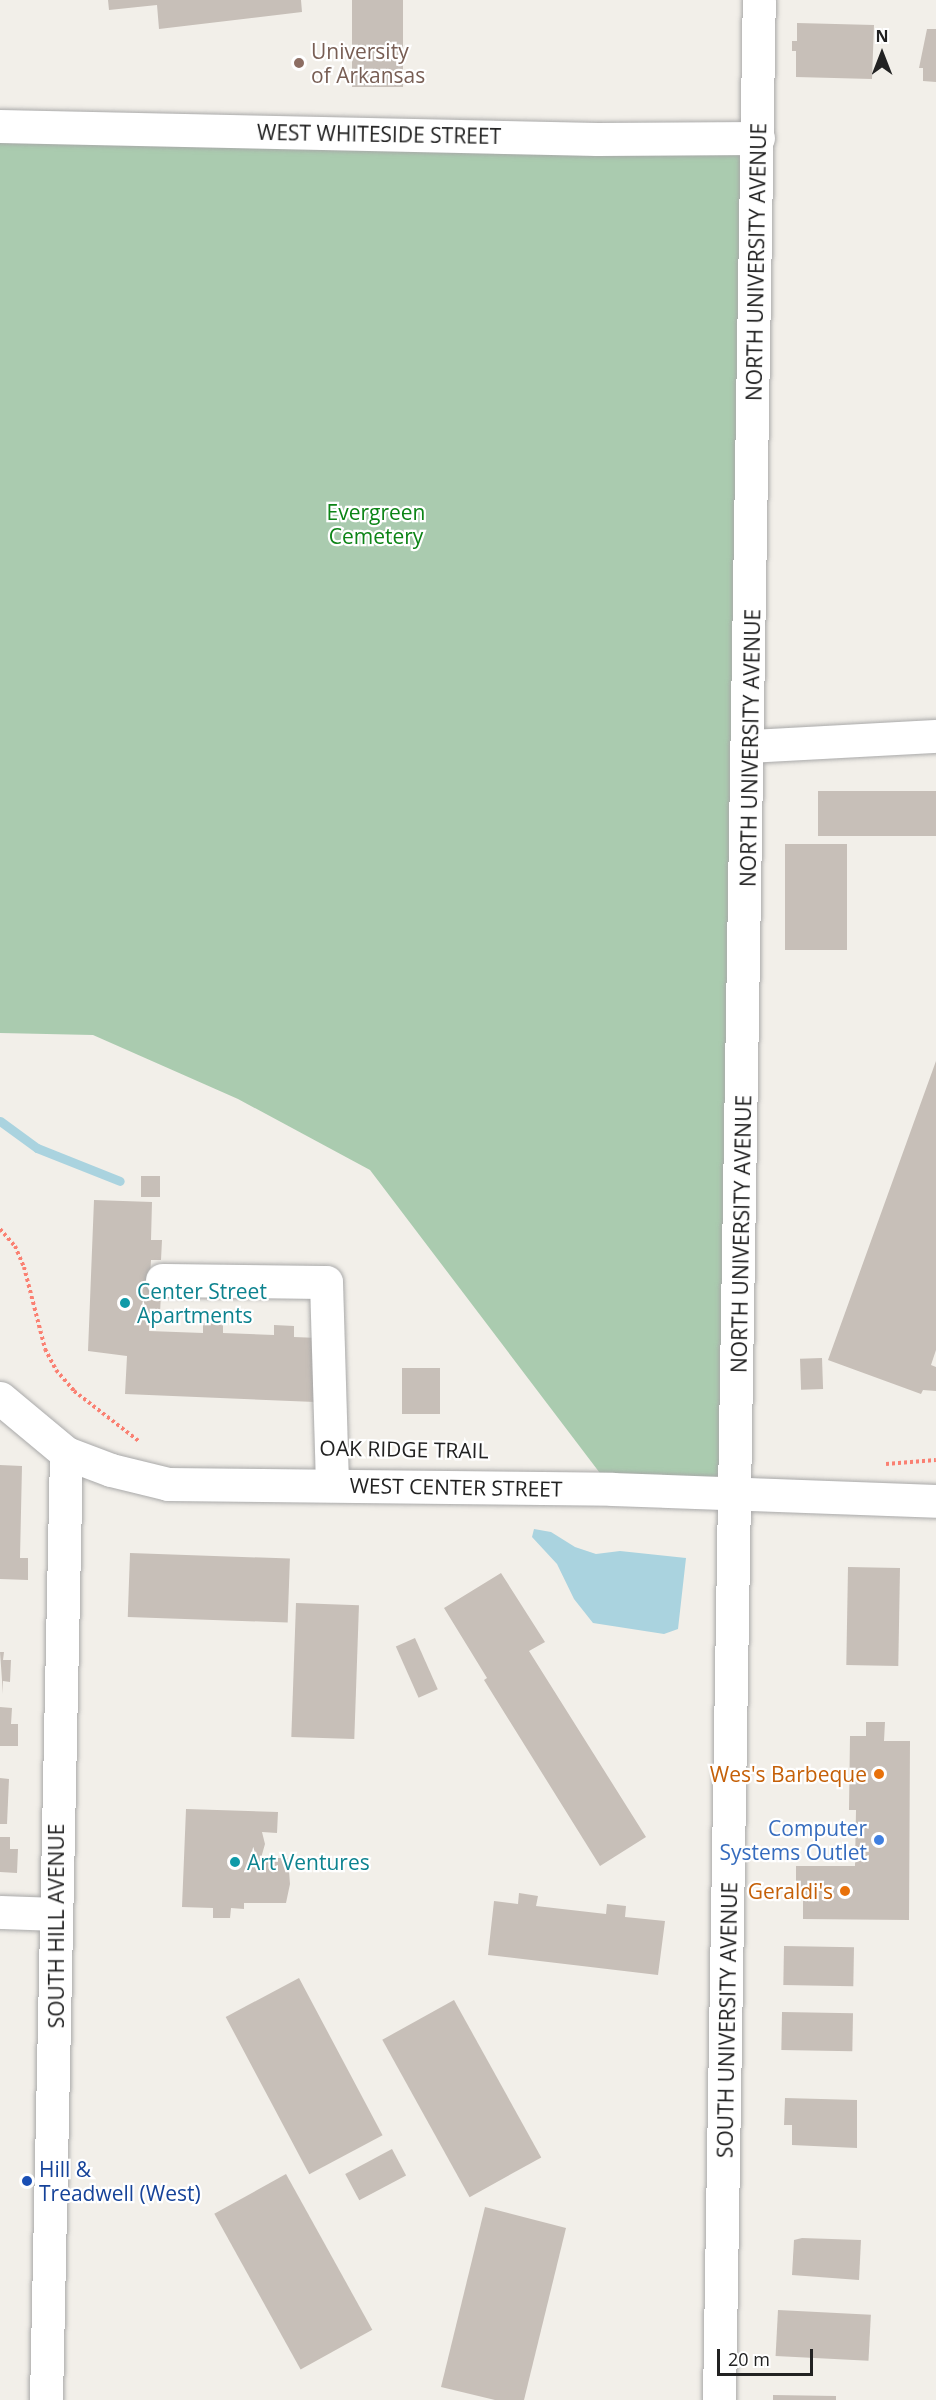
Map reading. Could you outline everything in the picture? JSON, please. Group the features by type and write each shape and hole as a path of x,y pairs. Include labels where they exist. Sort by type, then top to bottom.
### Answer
{"street":[{"name":"NORTH UNIVERSITY AVENUE","path":"737,1495 750,746 759,0"},
{"name":"WEST WHITESIDE STREET","path":"0,126 597,139 758,138"},
{"path":"750,746 936,736"},
{"path":"162,1280 326,1282 332,1485"},
{"name":"WEST CENTER STREET","path":"0,1398 66,1453 111,1470 168,1484 332,1485 936,1502"},
{"name":"SOUTH HILL AVENUE","path":"46,2400 58,1976 54,1914 66,1453"},
{"name":"SOUTH UNIVERSITY AVENUE","path":"719,2400 737,1495"},
{"path":"0,1912 54,1914"}],"path":[{"path":"0,1229 15,1246 24,1267 45,1349 56,1370 74,1391 145,1445"},
{"path":"884,1464 936,1460"}],"green space":[{"name":"Evergreen Cemetery","path":"0,126 758,138 737,1495 612,1489 370,1170 238,1099 93,1035 0,1033"}],"water":[{"path":"534,1529 551,1532 575,1547 596,1554 620,1551 686,1558 678,1629 664,1634 593,1623 574,1599 557,1564 532,1537"}],"building":[{"path":"108,0 301,0 302,12 159,29 157,5 109,10"},
{"path":"352,0 403,0 403,87 352,87"},
{"path":"797,23 874,25 872,79 796,77 796,51 792,51 792,41 797,41"},
{"path":"927,29 936,29 936,82 923,81 923,68 919,68"},
{"path":"818,791 936,791 936,836 818,836"},
{"path":"785,844 847,844 847,950 785,950"},
{"path":"936,1061 936,1350 931,1365 936,1367 936,1391 923,1390 921,1394 828,1360"},
{"path":"141,1176 160,1176 160,1197 141,1197"},
{"name":"Center Street Apartments","path":"94,1200 152,1202 151,1240 162,1240 161,1260 151,1260 149,1294 161,1294 160,1313 149,1313 149,1331 203,1333 203,1323 223,1324 223,1333 274,1335 274,1325 294,1326 294,1337 318,1338 315,1402 125,1394 127,1356 88,1351"},
{"path":"822,1358 823,1389 801,1390 800,1359"},
{"path":"402,1368 440,1368 440,1414 402,1414"},
{"path":"0,1465 22,1466 20,1558 28,1558 28,1580 0,1579"},
{"path":"130,1553 290,1559 288,1623 128,1617"},
{"path":"848,1567 900,1568 898,1666 846,1665"},
{"path":"501,1573 545,1642 529,1651 646,1837 600,1866 484,1680 487,1678 444,1608"},
{"path":"296,1603 359,1605 354,1739 291,1737"},
{"path":"415,1638 438,1689 419,1698 396,1647"},
{"path":"0,1652 4,1652 3,1660 11,1660 10,1682 3,1681 3,1694"},
{"path":"0,1707 12,1708 11,1724 18,1724 18,1746 0,1746"},
{"path":"866,1722 885,1722 884,1741 910,1741 909,1920 803,1919 803,1896 796,1896 796,1866 855,1866 856,1810 849,1810 850,1736 866,1736"},
{"path":"0,1778 9,1779 7,1824 0,1824"},
{"name":"Art Ventures","path":"186,1809 278,1812 277,1833 262,1832 265,1844 261,1858 288,1858 290,1884 286,1903 244,1903 244,1909 231,1908 230,1918 213,1918 213,1908 182,1907"},
{"path":"0,1837 10,1837 10,1849 18,1849 17,1873 0,1872"},
{"path":"519,1893 538,1896 536,1906 606,1914 607,1904 626,1906 625,1917 665,1921 658,1975 488,1955 494,1901 518,1904"},
{"path":"784,1946 854,1947 853,1986 783,1985"},
{"path":"299,1978 383,2135 309,2174 226,2017"},
{"path":"454,2000 541,2157 470,2197 382,2040"},
{"path":"782,2012 853,2013 852,2051 781,2050"},
{"path":"785,2098 857,2100 857,2148 792,2145 792,2125 784,2125"},
{"path":"392,2149 406,2175 359,2200 345,2174"},
{"path":"286,2174 372,2330 301,2369 214,2214"},
{"path":"485,2207 566,2228 524,2400 495,2400 441,2387"},
{"path":"802,2238 861,2240 859,2280 792,2275 794,2240"},
{"path":"778,2310 871,2315 868,2361 776,2356"},
{"path":"773,2395 836,2396 836,2400 773,2400"}],"waterway":[{"path":"0,1121 37,1148 120,1181"}],"place":[{"name":"University of Arkansas","path":"299,63"},
{"name":"Center Street Apartments","path":"125,1303"},
{"name":"Wes's Barbeque","path":"879,1774"},
{"name":"Computer Systems Outlet","path":"879,1840"},
{"name":"Art Ventures","path":"235,1862"},
{"name":"Geraldi's","path":"845,1891"},
{"name":"Hill & Treadwell (West)","path":"27,2181"}]}
